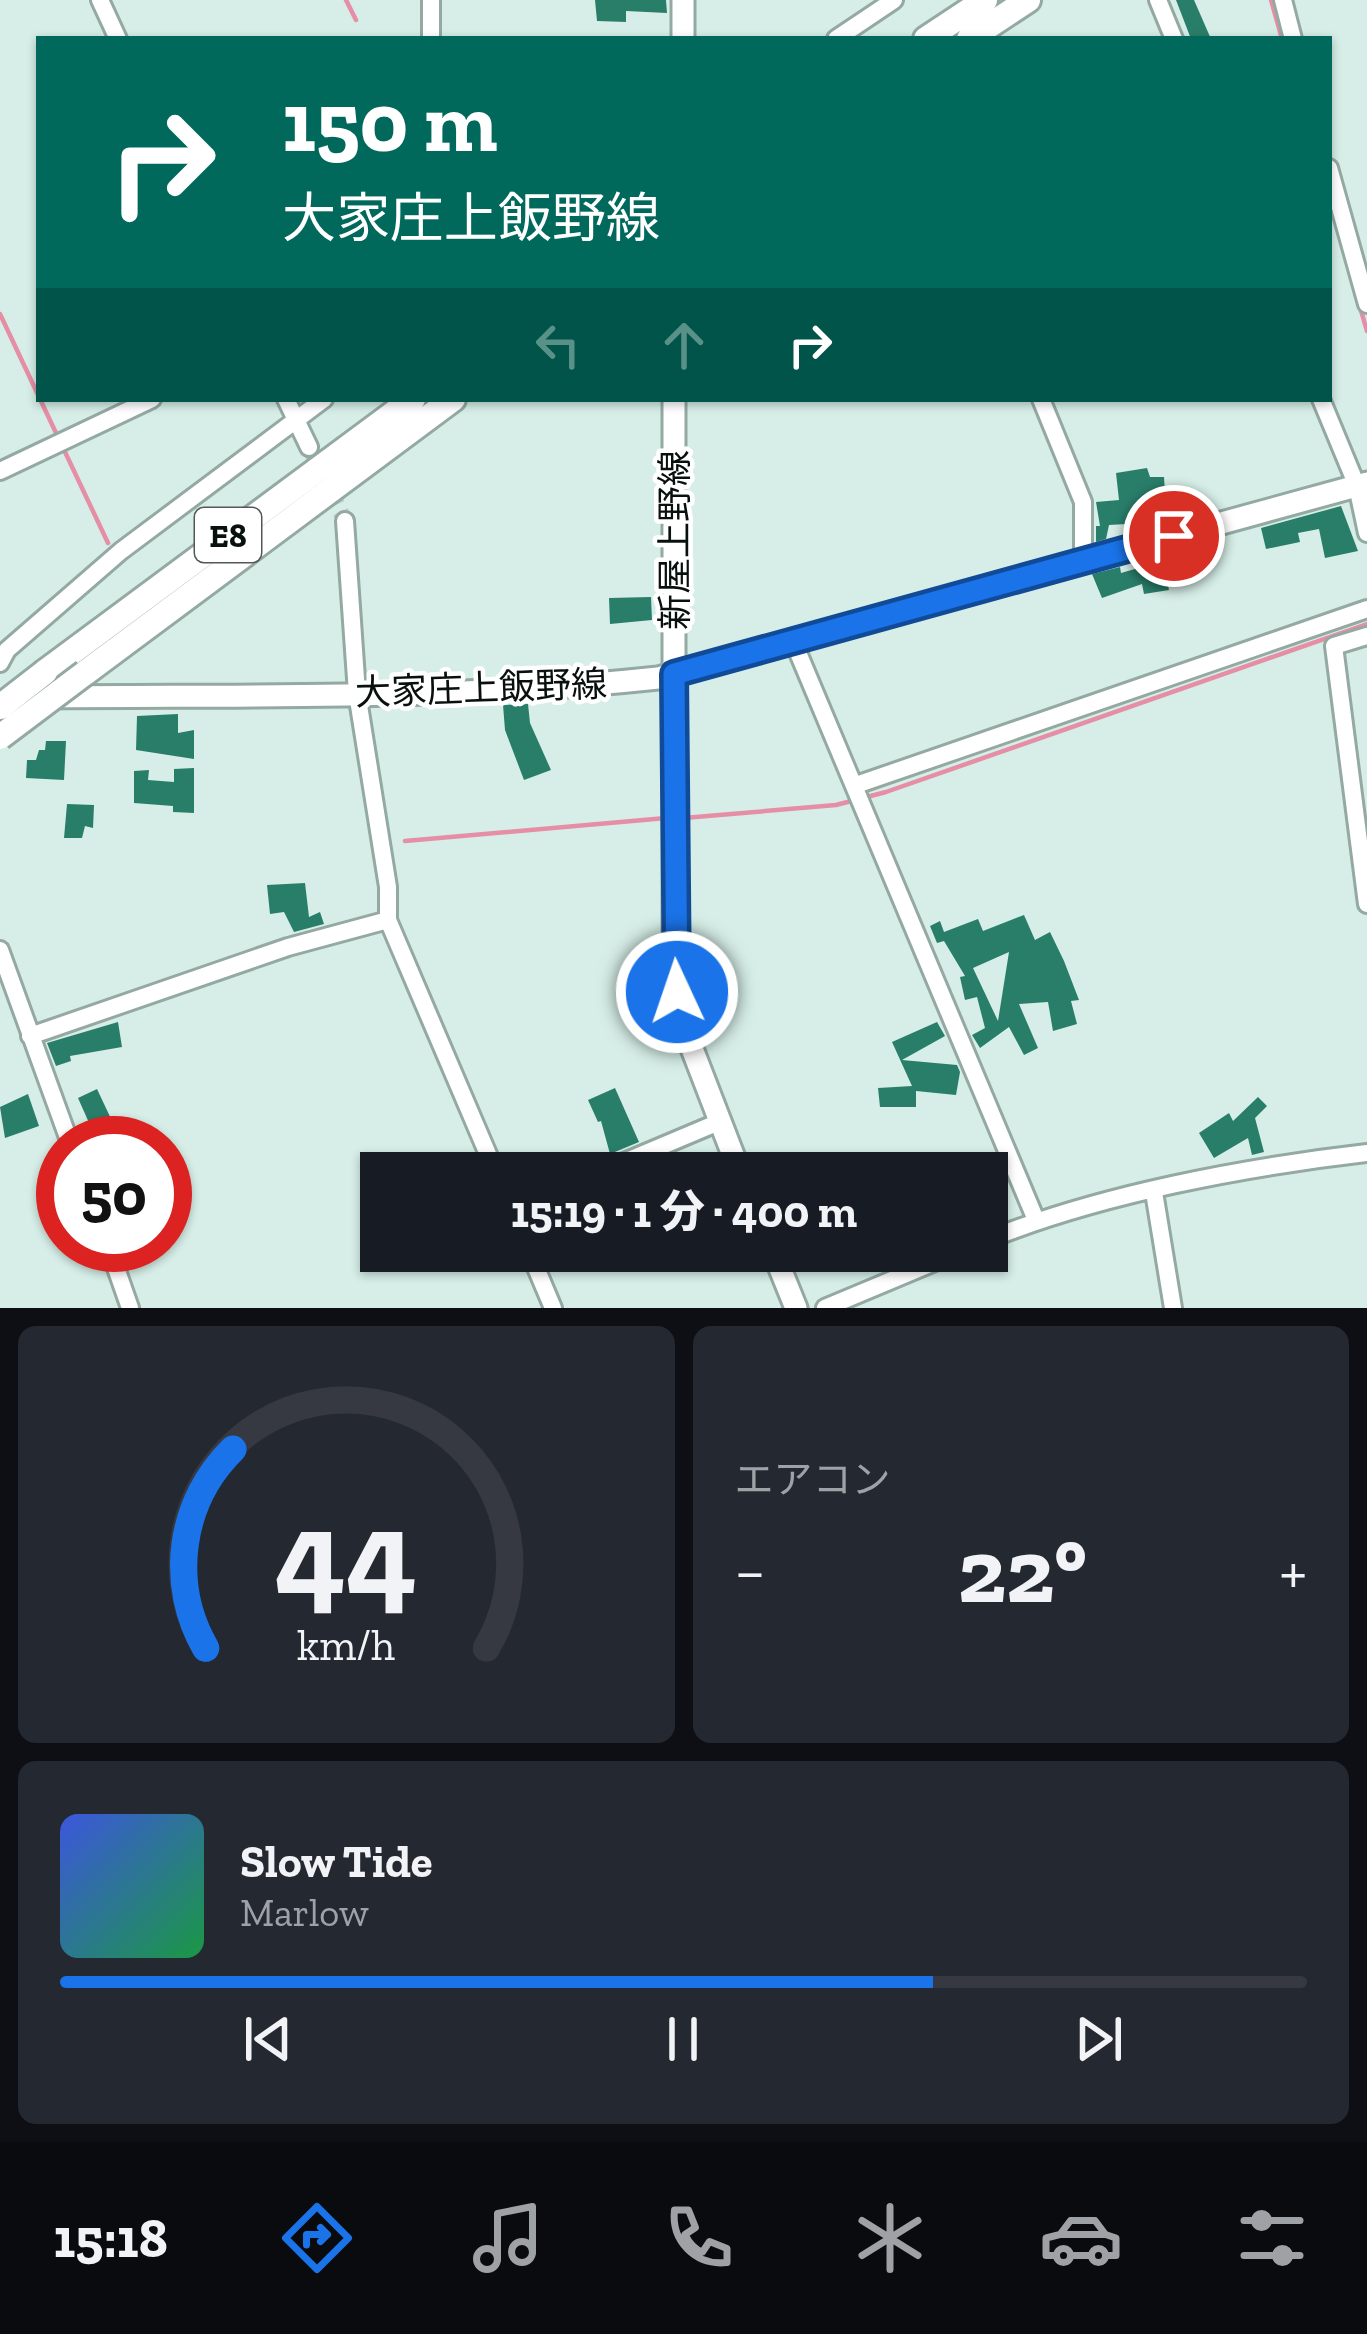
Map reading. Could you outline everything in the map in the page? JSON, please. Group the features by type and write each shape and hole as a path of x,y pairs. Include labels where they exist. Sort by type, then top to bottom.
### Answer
{"highway":[{"path":"931,36 986,0"},
{"path":"973,36 1028,0"},
{"name":"E8","path":"0,702 409,402"},
{"name":"E8","path":"0,737 449,402"}],"main road":[{"path":"683,0 683,36"},
{"name":"新屋上野線","path":"674,402 674,964 681,1020 731,1152"},
{"name":"大家庄上飯野線","path":"0,702 566,686 674,674 1362,484"},
{"path":"781,1272 796,1308"}],"street":[{"path":"100,0 117,36"},
{"path":"431,0 431,36"},
{"path":"840,36 894,0"},
{"path":"1158,0 1173,36"},
{"path":"1283,0 1292,36"},
{"path":"1332,179 1367,304"},
{"path":"1332,244 1349,240"},
{"path":"0,471 146,402"},
{"path":"287,402 309,447"},
{"path":"0,663 7,650 121,550 320,402"},
{"path":"1042,402 1083,502 1084,562"},
{"path":"1323,402 1362,484 1367,532"},
{"path":"345,521 357,693 388,887 388,920 487,1152"},
{"path":"856,785 1367,609"},
{"path":"1367,636 1334,646 1367,904"},
{"path":"794,643 1036,1220"},
{"path":"30,1036 289,947 388,920"},
{"path":"0,950 60,1116"},
{"path":"648,1152 719,1122"},
{"path":"1008,1231 1036,1220 1268,1165 1367,1153"},
{"path":"1154,1192 1173,1308"},
{"path":"117,1272 130,1308"},
{"path":"539,1272 554,1308"},
{"path":"825,1308 911,1272"}],"building":[{"path":"595,0 666,0 667,13 626,11 626,22 597,21"},
{"path":"1176,0 1194,0 1210,36 1190,36"},
{"path":"1147,468 1150,477 1164,477 1165,493 1171,491 1178,511 1144,523 1109,525 1106,539 1096,542 1096,526 1100,526 1096,502 1119,500 1116,473"},
{"path":"1341,506 1358,551 1325,558 1319,529 1298,533 1300,542 1266,549 1261,528"},
{"path":"1163,561 1169,590 1144,594 1142,584 1102,598 1092,574 1120,567 1121,573"},
{"path":"651,597 652,620 610,624 609,598"},
{"path":"528,704 530,723 551,770 524,780 505,730 503,705"},
{"path":"178,714 178,733 194,730 194,759 136,750 137,716"},
{"path":"46,741 66,741 64,780 26,778 27,760 36,760"},
{"path":"194,768 194,813 134,803 134,771 149,770 148,780 174,782 174,769"},
{"path":"67,804 94,805 93,828 85,826 82,838 64,838"},
{"path":"305,883 309,917 320,912 324,924 294,932 284,912 270,914 267,885"},
{"path":"1024,915 1035,940 1050,932 1079,1000 1071,1001 1077,1024 1053,1031 1048,1002 1019,1004 1038,1048 1024,1055 1009,1027 980,1048 972,1035 985,1028 977,997 965,1000 960,977 965,976 944,941 937,943 930,926 940,921 944,932 978,919 983,931","holes":["1009,952 998,1021 973,968"]},
{"path":"118,1022 122,1047 70,1056 71,1061 56,1066 47,1043"},
{"path":"937,1022 945,1036 902,1060 957,1065 956,1095 916,1091 916,1107 880,1107 878,1088 912,1086 892,1042"},
{"path":"615,1088 639,1142 609,1152 601,1121 588,1100"},
{"path":"97,1089 110,1116 86,1116 78,1098"},
{"path":"28,1094 36,1127 5,1138 0,1107"},
{"path":"1258,1097 1267,1106 1255,1118 1264,1152 1252,1155 1248,1138 1214,1158 1199,1133 1229,1113 1233,1121"}],"waterway":[{"path":"346,0 356,20"},
{"path":"1271,0 1281,36"},
{"path":"1360,307 1367,331"},
{"path":"0,314 36,391"},
{"path":"41,402 108,543"},
{"path":"684,818 836,805 886,792 1367,624"},
{"path":"405,841 666,818"}],"tunnel":[{"path":"309,447 345,521"}],"route":[{"path":"677,992 674,674 1174,536"}]}
